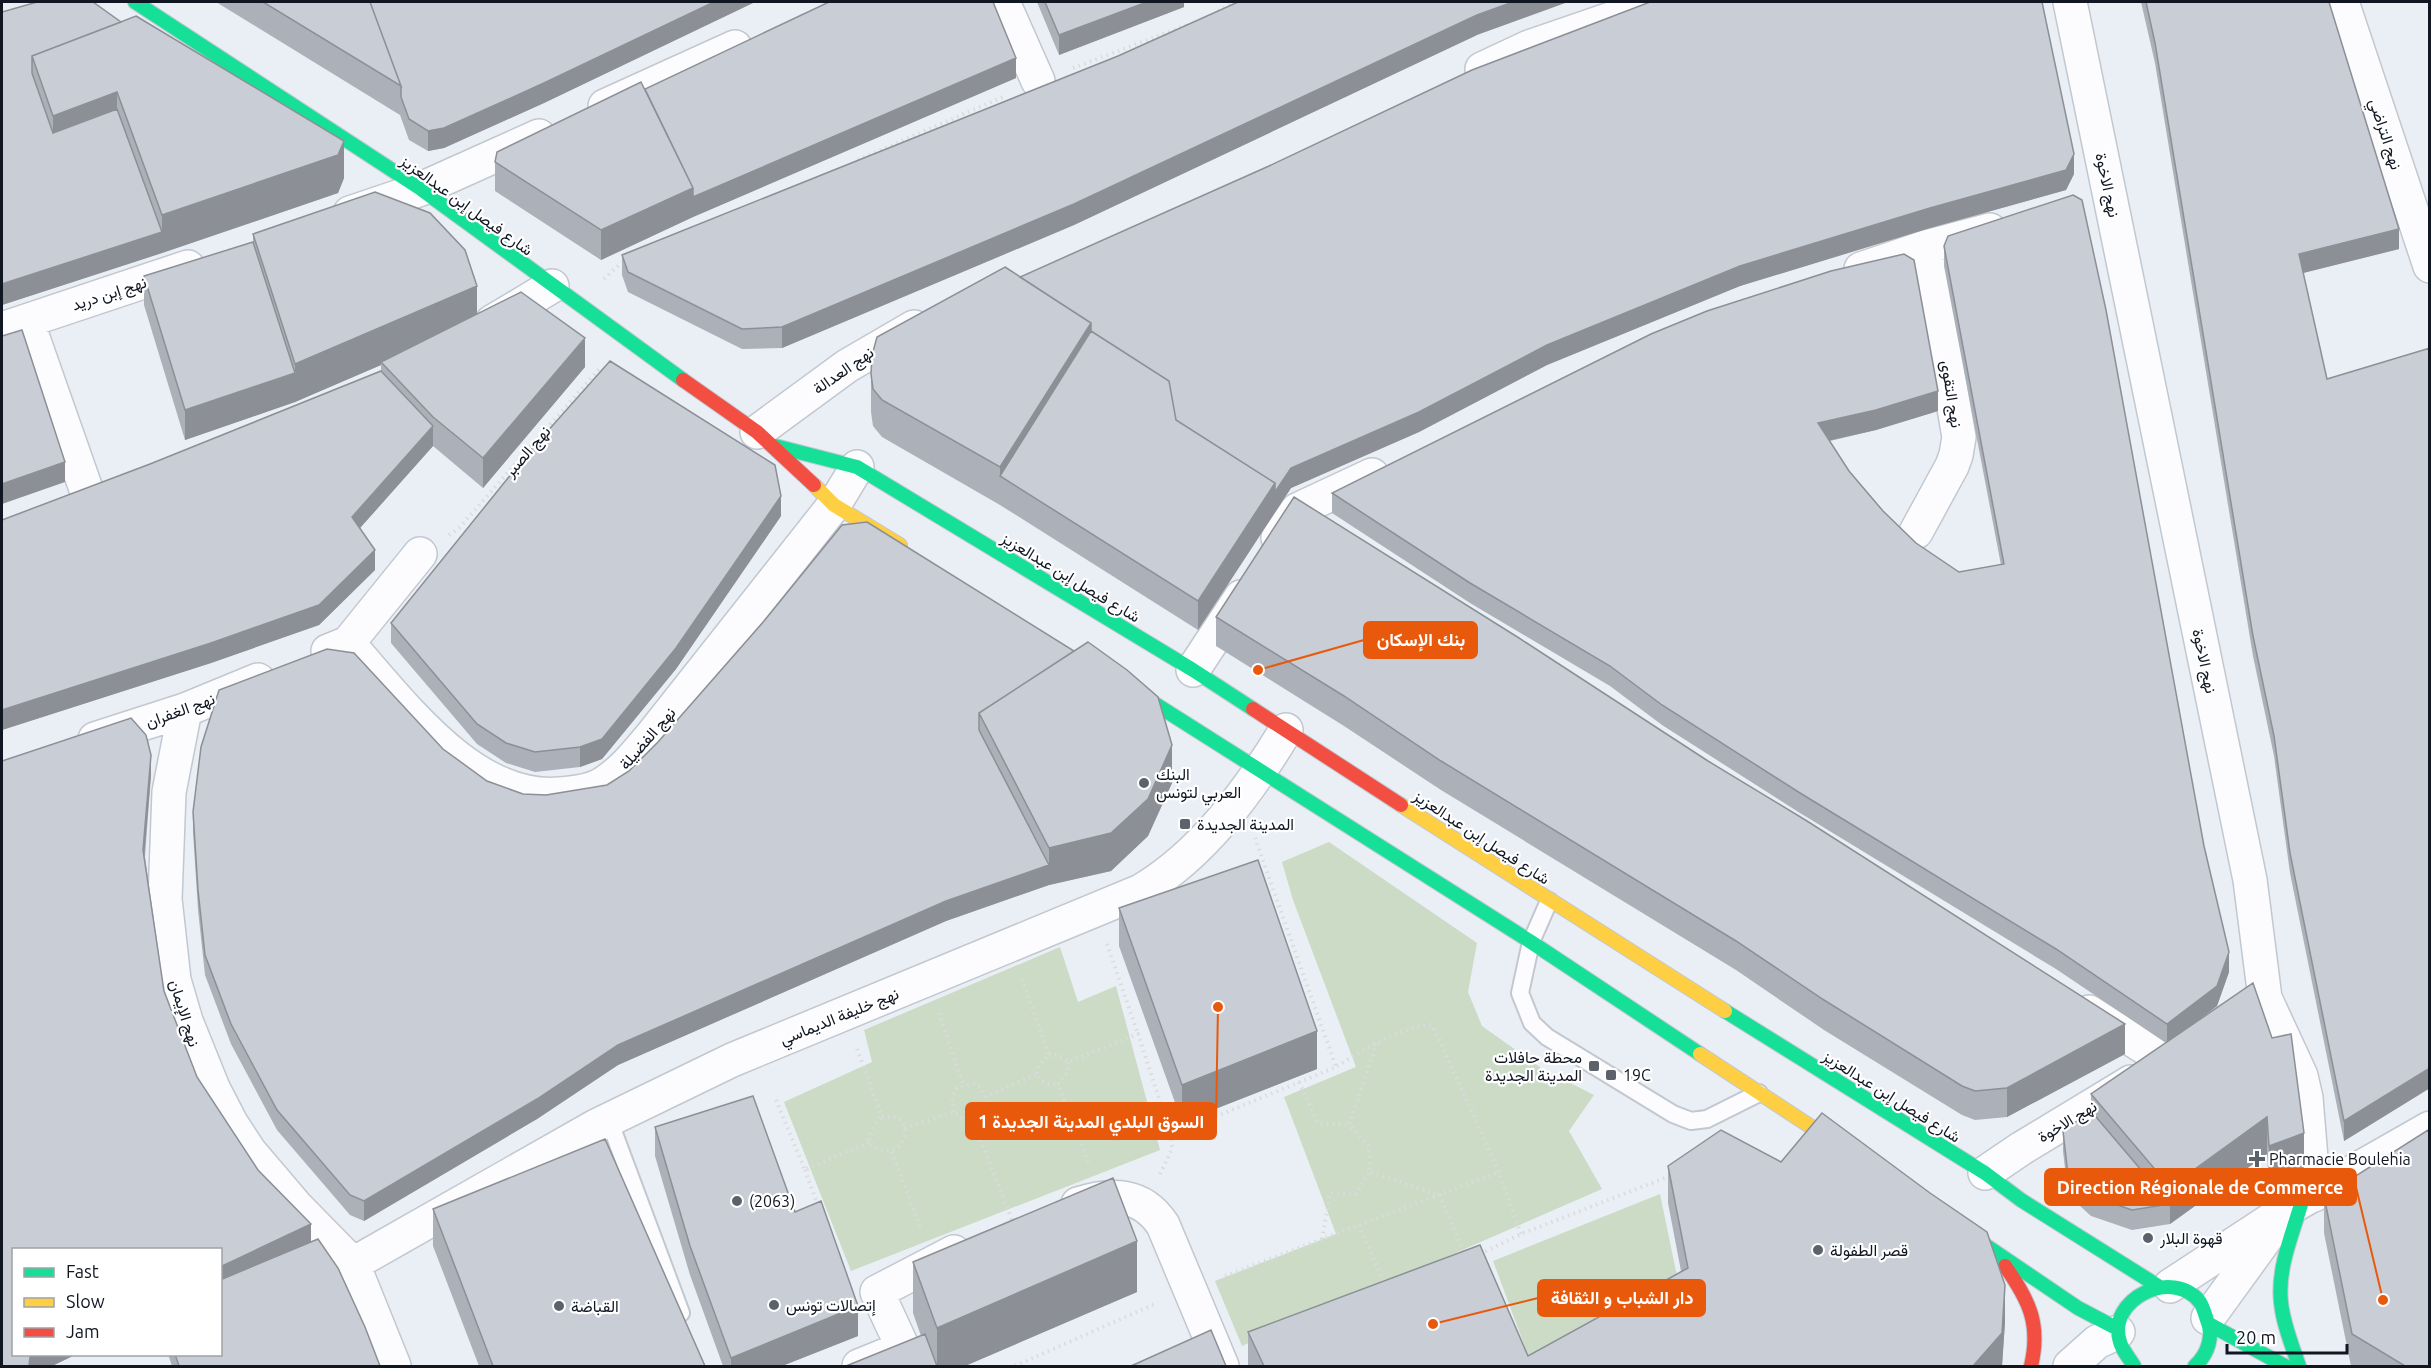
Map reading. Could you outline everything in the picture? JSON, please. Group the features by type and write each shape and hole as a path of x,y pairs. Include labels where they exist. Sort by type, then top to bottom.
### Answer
{"main road":[{"name":"شارع فيصل إبن عبدالعزيز","path":"135,2 421,189 765,439 834,505 916,555"},
{"name":"شارع فيصل إبن عبدالعزيز","path":"765,439 857,467 1193,670 1549,901 1985,1173 2021,1200 2164,1286 2183,1290 2191,1295 2201,1305 2209,1321"},
{"path":"1109,675 1532,942 1858,1158"},
{"path":"2299,1366 2285,1323 2281,1285 2289,1244 2301,1202"},
{"path":"1946,1219 2078,1308 2118,1331"},
{"path":"1995,1252 2023,1290 2031,1307 2035,1346 2031,1366"},
{"path":"2134,1366 2122,1352 2118,1331 2119,1319 2137,1294 2164,1286"},
{"path":"2195,1366 2206,1352 2210,1340 2209,1321"},
{"path":"2209,1321 2285,1366"}],"street":[{"path":"1003,2 1038,81"},
{"path":"1454,82 1529,47 1660,2"},
{"name":"نهج الاخوة","path":"1985,1173 2265,998 2250,880 2099,202 2070,2"},
{"name":"نهج التراضي","path":"2342,2 2430,266"},
{"path":"320,223 421,189 762,35"},
{"path":"1829,280 1926,247 2018,223"},
{"name":"نهج التقوى","path":"1916,532 1952,466 1959,437 1926,247"},
{"name":"نهج إبن دريد","path":"14,325 218,257"},
{"path":"462,337 508,313 564,295"},
{"name":"نهج العدالة","path":"765,439 862,356 938,316"},
{"path":"14,325 86,489"},
{"path":"1193,670 1296,510 1404,459"},
{"name":"نهج الفضيلة","path":"348,644 428,730 475,771 506,787 529,793 550,795 577,793 603,784 624,768 834,505 857,467"},
{"path":"55,501 118,478"},
{"path":"1296,510 1327,529"},
{"path":"348,644 420,554"},
{"name":"نهج الغفران","path":"66,749 185,710 348,644"},
{"name":"نهج الإيمان","path":"185,710 169,792 165,899 174,980 186,1021 213,1088 231,1123 250,1152 289,1198 353,1264"},
{"name":"نهج خليفة الديماسي","path":"353,1264 609,1120 732,1060 1141,891 1158,881 1197,847 1262,770 1286,730"},
{"path":"2064,996 2166,1061"},
{"path":"2209,1321 2301,1202 2307,1098 2294,1057 2278,1030 2265,998"},
{"path":"2164,1286 2301,1202 2430,1128"},
{"path":"1053,1212 1101,1198 1129,1200 1146,1205 1163,1225 1222,1366"},
{"path":"859,1366 903,1348 877,1292 933,1261 1014,1225"},
{"path":"353,1264 394,1366"},
{"path":"2070,1366 2097,1342 2118,1331"}],"lane":[{"path":"1549,901 1532,942 1520,993 1532,1023 1547,1037 1673,1114 1690,1121 1707,1119 1759,1093"},
{"path":"609,1120 685,1325"}],"path":[{"path":"1209,15 1236,2"},
{"path":"856,161 1038,81 1200,20"},
{"path":"564,295 630,260"},
{"name":"نهج الصبر","path":"420,554 459,528 625,339"},
{"path":"1240,797 1272,880 1336,1067"},
{"path":"1260,884 1272,880"},
{"path":"1118,939 1107,944 1171,1135 1172,1149 1146,1205"},
{"path":"1010,946 1049,1055"},
{"path":"927,980 964,1086"},
{"path":"844,1014 882,1117"},
{"path":"1171,1135 1336,1067 1377,1043 1421,1026 1430,1025 1436,1029 1499,1172 1521,1234"},
{"path":"1068,1062 1138,1034"},
{"path":"1349,1125 1377,1043"},
{"path":"1058,1084 1046,1084 1039,1080 1037,1074 1039,1065 1049,1055 1058,1055 1068,1062"},
{"path":"1058,1084 1068,1072 1068,1062"},
{"path":"986,1097 1037,1074"},
{"path":"1299,1082 1318,1123 1349,1125 1369,1146 1370,1172 1356,1194 1330,1193 1322,1239"},
{"path":"974,1084 980,1087 986,1097 984,1111 972,1117 962,1118 954,1112 952,1097 957,1088 974,1084"},
{"path":"1058,1084 1101,1198"},
{"path":"776,1100 820,1212"},
{"path":"905,1128 954,1112"},
{"path":"882,1117 901,1120 905,1128 904,1137 900,1145 892,1152 875,1148 869,1142 875,1123 882,1117"},
{"path":"972,1117 1014,1225"},
{"path":"805,1170 869,1142"},
{"path":"892,1152 933,1261"},
{"path":"1370,1172 1440,1195"},
{"path":"1015,1366 1190,1289 1499,1172"},
{"path":"1475,1256 1521,1234 1673,1174"},
{"path":"1440,1195 1466,1261"},
{"path":"1359,1225 1388,1293"}],"green space":[{"path":"1329,842 1477,943 1468,992 1482,1026 1541,1068 1594,1095 1569,1131 1602,1189 1242,1346 1215,1281 1336,1234 1284,1097 1356,1067 1293,900 1282,862"},
{"path":"1060,947 1078,1002 1116,986 1160,1150 851,1271 784,1102 872,1062 864,1030"},
{"path":"1660,1194 1683,1305 1532,1366 1493,1261"}],"building":[{"path":"37,2 93,2 121,22 32,56 32,73 53,133 117,109 162,232 2,284 2,12"},
{"path":"263,2 370,2 401,86"},
{"path":"370,2 714,2 544,83 444,128 428,131 409,119 401,97 401,86"},
{"path":"829,2 993,2 1016,58 693,197 693,188 645,89"},
{"path":"1045,2 1147,2 1059,35"},
{"path":"1238,2 1513,2 1477,15 1074,204 782,327 742,329 628,272 622,255 1118,56"},
{"path":"1650,2 2042,2 2074,154 2066,170 1930,208 1740,266 1547,345 1419,412 1291,468 1275,492 1275,483 1176,420 1169,381 1091,331 1091,323 1020,277 1269,166 1472,70"},
{"path":"2146,2 2329,2 2399,229 2299,254 2327,379 2430,348 2430,1068 2344,1121 2290,853 2274,736 2253,636 2155,43"},
{"path":"136,16 344,141 338,155 162,215 117,92 53,116 32,56"},
{"path":"641,82 693,188 601,230 495,162 497,152"},
{"path":"375,192 430,213 465,250 477,286 295,364 253,234"},
{"path":"2073,195 2082,200 2106,310 2204,846 2229,952 2217,986 2167,1024 2056,949 1800,793 1662,705 1610,666 1470,583 1332,493 1651,334 1707,311 1831,271 1904,254 1914,260 1938,391 1876,410 1818,423 1849,471 1883,511 1916,543 1959,572 2004,564 1944,246 1948,236"},
{"path":"253,242 295,373 185,410 144,276"},
{"path":"1005,267 1091,323 1000,467 882,400 873,389 871,374 872,355 877,337"},
{"path":"521,292 585,338 483,458 433,417 381,362"},
{"path":"22,330 65,462 2,484 2,336"},
{"path":"1091,331 1169,381 1176,420 1275,483 1198,601 1000,476"},
{"path":"610,361 775,465 781,496 676,648 602,739 580,747 535,752 506,743 477,724 391,623 529,452"},
{"path":"381,371 433,426 352,517 375,550 319,605 211,643 2,710 2,520 150,464"},
{"path":"1294,497 2125,1024 2007,1088 1975,1091 1962,1086 1824,1000 1736,941 1441,761 1344,696 1216,617"},
{"path":"867,522 1074,651 979,713 979,730 1049,865 946,901 618,1045 537,1099 364,1201 350,1195 277,1110 231,1024 205,955 193,812 201,747 219,690 327,649 354,653 443,749 487,781 523,794 546,795 607,785 629,771 658,742 764,621 842,525"},
{"path":"1088,642 1127,670 1158,697 1172,745 1148,799 1111,833 1049,848 979,713"},
{"path":"131,718 146,735 151,755 143,850 164,991 197,1077 258,1170 311,1224 222,1266 222,1248 12,1248 12,1356 32,1356 29,1366 2,1366 2,761"},
{"path":"1258,860 1317,1031 1182,1085 1119,908"},
{"path":"2253,983 2272,1038 2291,1034 2304,1133 2269,1146 2267,1117 2170,1187 2091,1094"},
{"path":"753,1096 795,1212 821,1201 858,1306 731,1358 690,1246 655,1127"},
{"path":"2091,1111 2170,1204 2132,1210 2091,1196 2068,1175 2063,1131"},
{"path":"1822,1113 1987,1232 2005,1285 2002,1333 1973,1366 1264,1366 1248,1332 1480,1245 1528,1356 1688,1268 1668,1166 1721,1130 1781,1162"},
{"path":"2428,1130 2430,1133 2430,1366 2405,1366 2352,1334 2324,1196"},
{"name":"القباضة","path":"605,1139 705,1366 493,1366 433,1209"},
{"path":"1113,1178 1137,1241 937,1328 913,1262"},
{"path":"318,1239 338,1268 380,1366 179,1366 176,1356 222,1356 222,1279"},
{"path":"1211,1330 1226,1366 1131,1366"},
{"path":"925,1334 937,1366 846,1366"}],"traffic: fast":[{"path":"135,2 421,189 683,380"},
{"path":"775,446 857,467 1193,670 1253,709"},
{"path":"1122,683 1531,942 1700,1054"},
{"path":"1725,1011 1985,1173 2021,1200 2158,1286"},
{"path":"2299,1366 2284,1318 2280,1289 2287,1251 2302,1201"},
{"path":"1957,1226 2078,1308 2118,1329"},
{"path":"2134,1366 2120,1342 2118,1326 2123,1313 2132,1301 2145,1293 2159,1288 2174,1287 2188,1292 2200,1302 2209,1326 2210,1338 2206,1350 2195,1366"},
{"path":"2209,1324 2285,1366"}],"traffic: slow":[{"path":"814,485 834,505 900,545"},
{"path":"1401,805 1725,1011"},
{"path":"1700,1054 1848,1151"}],"traffic: jam":[{"path":"683,380 757,432 814,485"},
{"path":"1253,709 1401,805"},
{"path":"2005,1266 2021,1290 2031,1313 2035,1337 2031,1366"}],"place":[{"name":"بنك الإسكان","path":"1258,670"},
{"name":"البنك العربي لتونس","path":"1144,783"},
{"name":"المدينة الجديدة","path":"1185,824"},
{"name":"السوق البلدي المدينة الجديدة 1","path":"1218,1007"},
{"name":"محطة حافلات المدينة الجديدة","path":"1594,1066"},
{"name":"19C","path":"1611,1075"},
{"name":"Pharmacie Boulehia","path":"2257,1159"},
{"name":"(2063)","path":"737,1201"},
{"name":"قهوة البلار","path":"2148,1238"},
{"name":"قصر الطفولة","path":"1818,1250"},
{"name":"Direction Régionale de Commerce","path":"2383,1300"},
{"name":"إتصالات تونس","path":"774,1305"},
{"name":"القباضة","path":"559,1306"},
{"name":"دار الشباب و الثقافة","path":"1433,1324"}]}
